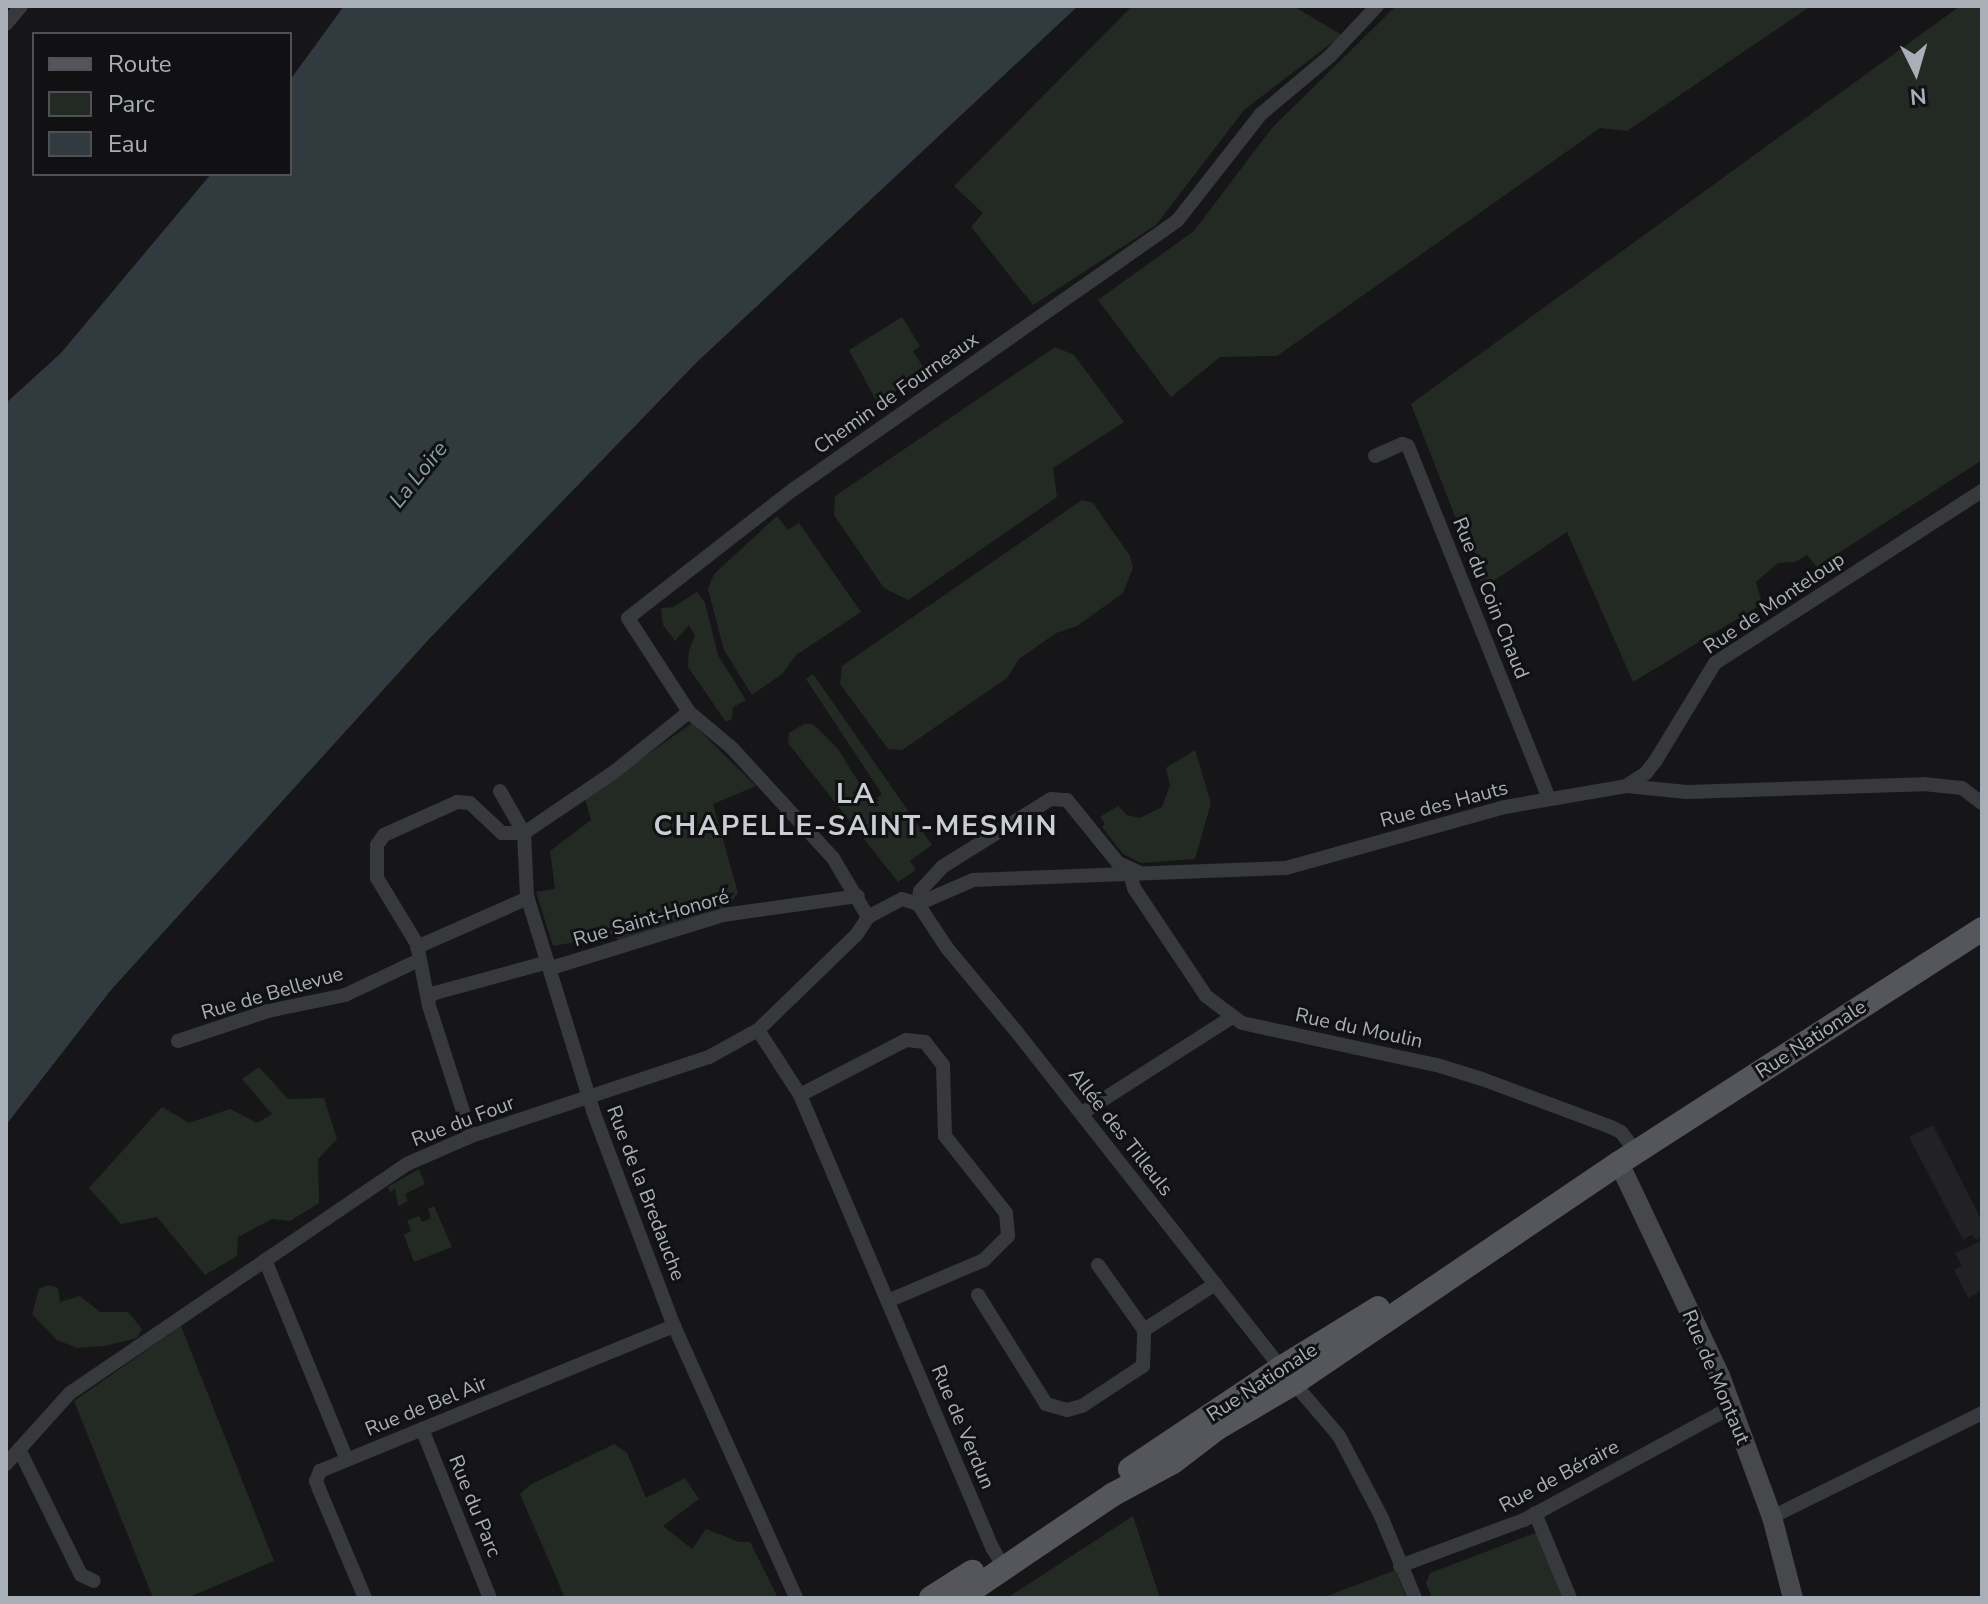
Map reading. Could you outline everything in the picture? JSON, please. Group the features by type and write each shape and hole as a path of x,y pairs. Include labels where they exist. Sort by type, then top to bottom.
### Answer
{"main road":[{"name":"Rue Nationale","path":"931,1598 1001,1562 1196,1447 1288,1376 1982,929"},
{"name":"Rue Nationale","path":"960,1598 1001,1562"}],"street":[{"path":"6,24 21,6"},
{"name":"Chemin de Fourneaux","path":"689,712 628,618 794,489 1177,221 1261,114 1330,56 1377,6"},
{"name":"Rue du Coin Chaud","path":"1375,456 1402,444 1408,446 1549,799"},
{"name":"Rue de Monteloup","path":"1626,786 1646,773 1656,760 1715,663 1982,491"},
{"path":"471,1136 428,998 418,950 375,868 377,845 384,835 457,802 470,803 502,833 524,833 614,772 689,712 732,748 833,858 868,917"},
{"name":"Rue des Hauts","path":"918,904 973,880 1286,868 1505,807 1626,786 1687,792 1923,784 1962,788 1982,803"},
{"name":"Rue de la Bredauche","path":"500,791 524,833 528,898 589,1098 674,1326 796,1598"},
{"path":"918,904 920,891 942,867 1051,799 1067,800 1118,863 1134,873"},
{"path":"1098,875 1106,864 1104,847"},
{"name":"Rue du Moulin","path":"1134,873 1134,888 1206,996 1232,1017 1242,1023 1437,1065 1611,1127 1621,1132 1618,1164"},
{"name":"Rue Saint-Honoré","path":"428,998 435,993 550,965 723,915 858,896"},
{"name":"Rue de Bellevue","path":"178,1041 268,1011 345,995 418,950 528,898"},
{"name":"Rue du Four","path":"6,1464 70,1393 407,1164 471,1136 709,1057 758,1030 857,934 868,917 902,899 918,904"},
{"name":"Allée des Tilleuls","path":"918,904 947,948 1082,1113 1288,1376"},
{"path":"1082,1113 1232,1017"},
{"name":"Rue de Verdun","path":"758,1030 800,1095 1001,1562"},
{"path":"800,1095 906,1040 925,1042 943,1065 945,1136 1006,1213 1008,1236 984,1260 888,1301"},
{"name":"Rue de Montaut","path":"1618,1164 1731,1407 1772,1517 1793,1598"},
{"path":"265,1260 347,1460"},
{"path":"978,1295 1046,1404 1067,1410 1082,1406 1143,1366 1144,1330 1098,1265"},
{"path":"1144,1330 1215,1284"},
{"name":"Rue de Bel Air","path":"365,1598 316,1481 320,1471 674,1326"},
{"path":"1288,1376 1339,1436 1381,1516 1415,1598"},
{"name":"Rue de Béraire","path":"1400,1566 1425,1559 1535,1513 1731,1407"},
{"path":"1772,1517 1982,1413"},
{"name":"Rue du Parc","path":"422,1429 490,1598"},
{"path":"19,1449 81,1575 94,1581"},
{"path":"1535,1513 1570,1598"}],"shaded area":[{"path":"1933,1125 1982,1221 1982,1236 1977,1240 1971,1235 1963,1240 1909,1137"},
{"path":"1982,1240 1982,1290 1968,1298 1954,1270 1962,1266 1955,1253"}],"green space":[{"path":"1132,6 1293,6 1342,35 1244,110 1156,225 1033,305 971,227 983,213 954,186"},
{"path":"1396,6 1811,6 1627,131 1600,128 1277,356 1220,357 1171,397 1098,300 1194,231 1272,128"},
{"path":"1960,6 1982,6 1982,460 1817,567 1807,555 1795,562 1778,563 1756,582 1762,604 1633,682 1567,532 1483,588 1411,404"},
{"path":"902,317 920,346 913,351 927,373 878,404 849,350"},
{"path":"1055,347 1074,355 1124,422 1053,468 1057,497 908,600 884,588 834,515 835,496"},
{"path":"1082,500 1093,503 1130,556 1133,568 1123,593 1077,626 1056,633 1019,659 1007,678 902,750 888,749 840,684 842,666"},
{"path":"777,516 788,530 799,523 861,612 796,655 782,674 752,695 724,650 708,589 714,574"},
{"path":"697,592 705,603 718,655 746,700 733,707 732,719 726,722 688,667 689,650 695,636 689,625 675,641 663,625 661,608 673,607"},
{"path":"813,674 932,845 910,861 916,870 898,882 788,743 789,733 804,724 813,724 838,749 871,802 882,794 806,679"},
{"path":"692,723 756,786 713,804 738,893 729,905 620,944 615,935 553,946 536,892 555,889 550,851 591,820 585,799"},
{"path":"1195,750 1211,803 1195,859 1141,863 1123,854 1102,827 1105,824 1100,817 1118,806 1127,815 1140,818 1162,807 1170,785 1166,768"},
{"path":"259,1067 288,1099 324,1098 337,1139 318,1159 319,1203 290,1221 272,1219 238,1237 237,1256 205,1275 157,1217 121,1224 89,1188 162,1107 189,1123 230,1109 257,1123 272,1114 242,1079"},
{"path":"419,1169 425,1184 405,1194 408,1201 398,1206 395,1188 390,1193 388,1187"},
{"path":"434,1206 452,1247 414,1262 404,1235 411,1231 407,1221 419,1216 422,1222 431,1218 428,1209"},
{"path":"48,1285 58,1288 60,1302 80,1296 100,1312 128,1312 142,1329 137,1338 104,1346 77,1348 57,1340 32,1314 39,1289"},
{"path":"181,1326 274,1561 187,1598 153,1598 74,1401"},
{"path":"614,1444 627,1453 646,1498 685,1478 699,1499 663,1526 692,1549 706,1529 739,1542 750,1542 778,1598 565,1598 520,1494 530,1485"},
{"path":"1133,1516 1160,1598 1007,1598"},
{"path":"1538,1532 1564,1598 1432,1598 1426,1583 1430,1573"},
{"path":"1396,1570 1406,1598 1322,1598"}],"water":[{"name":"La Loire","path":"344,6 1078,6 697,362 431,637 111,990 6,1125 6,403 61,353 209,176 292,176 292,77"}],"district":[{"name":"LA CHAPELLE-SAINT-MESMIN","path":"856,810"}]}
